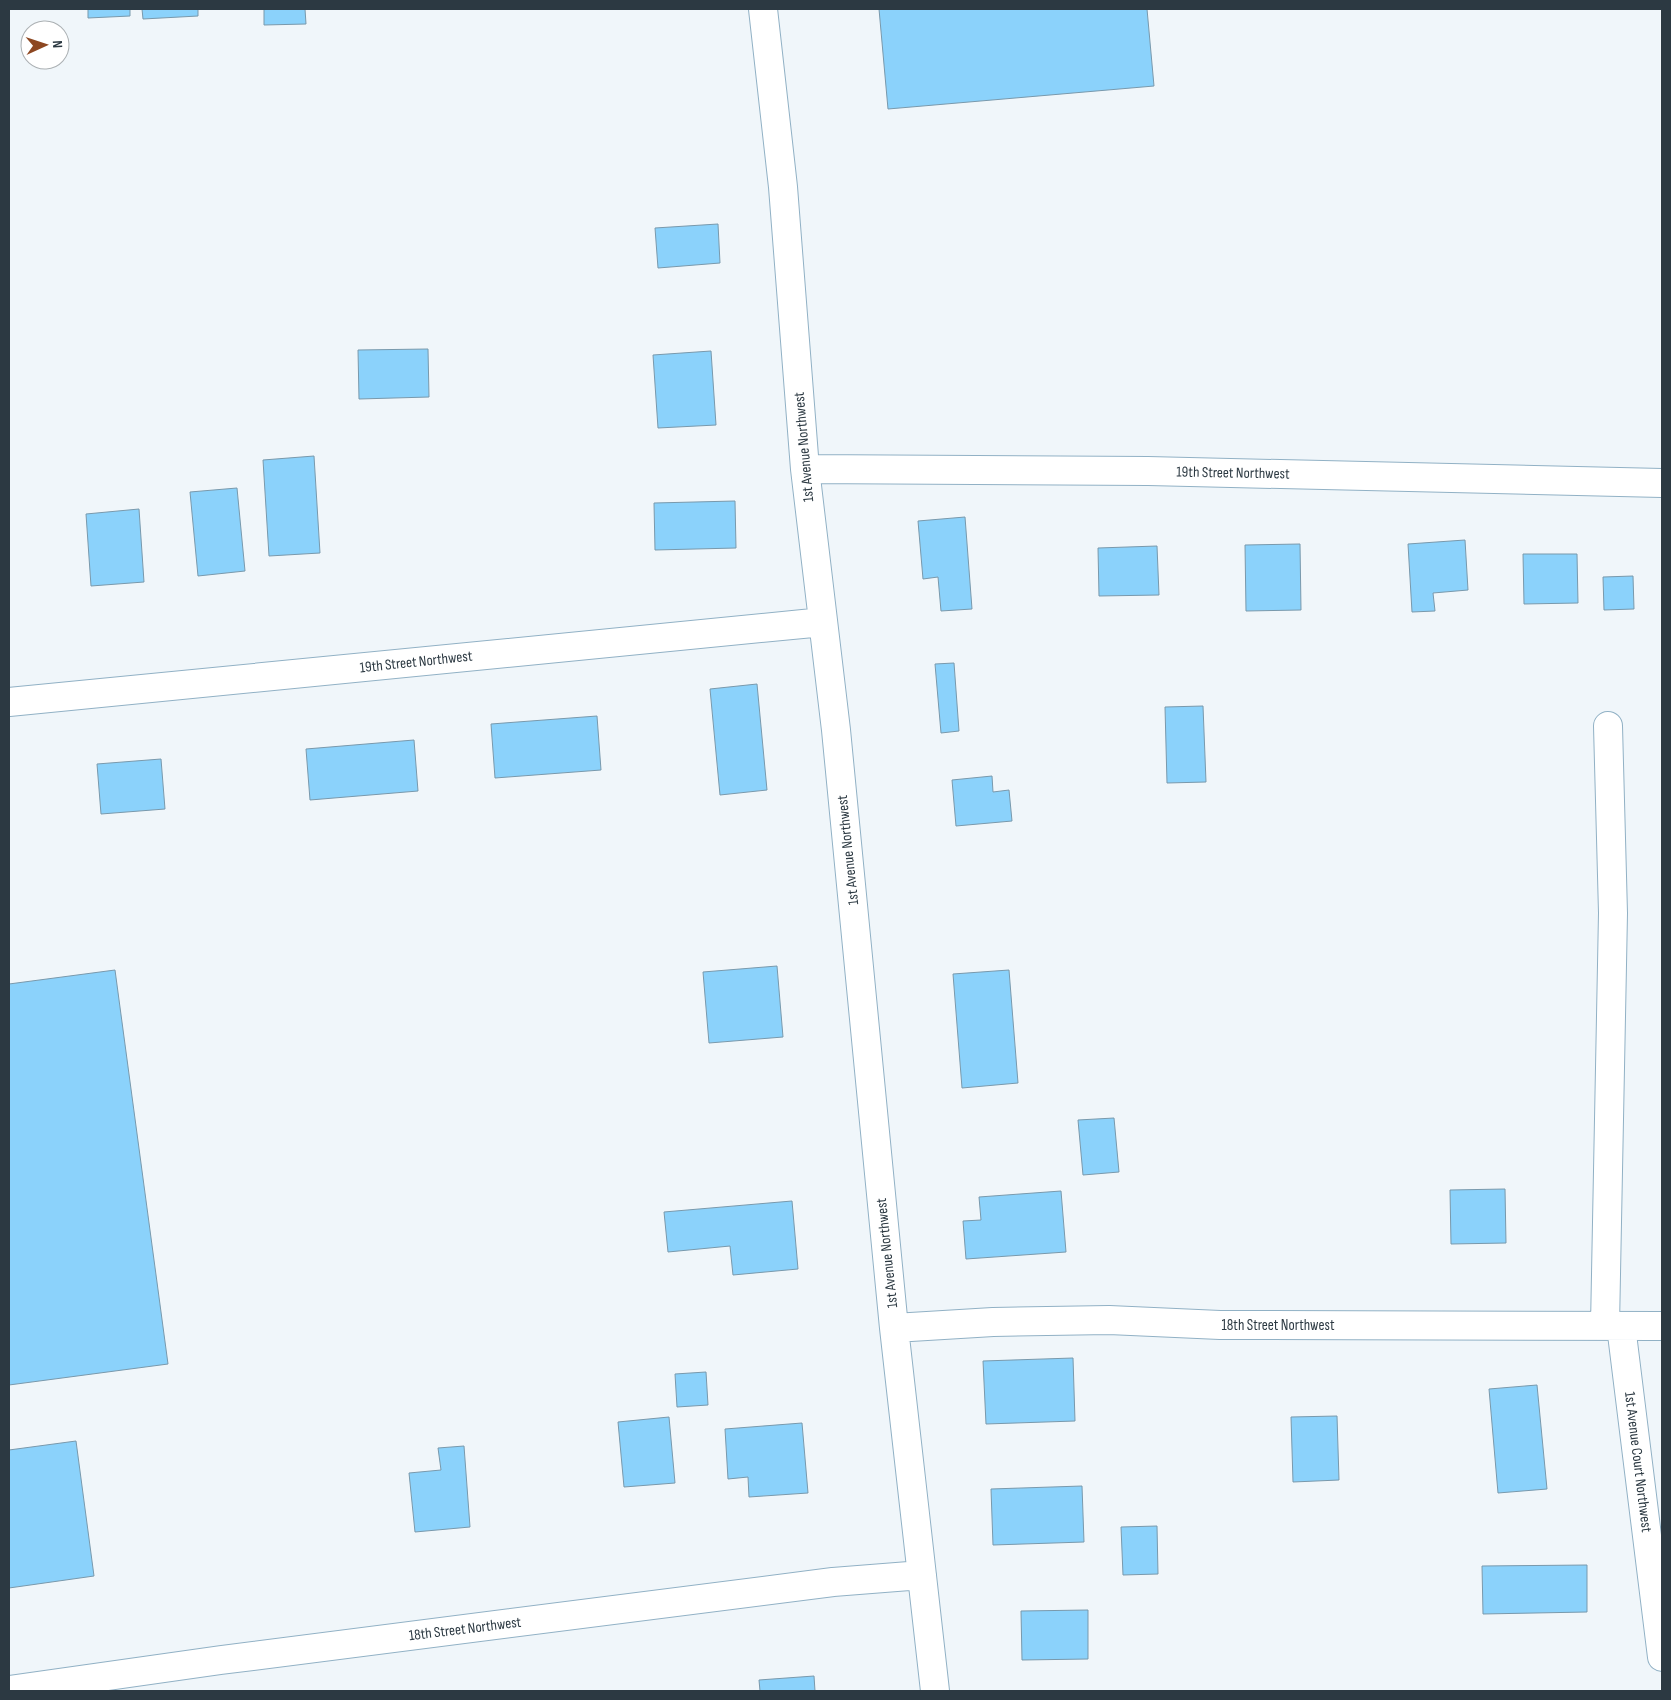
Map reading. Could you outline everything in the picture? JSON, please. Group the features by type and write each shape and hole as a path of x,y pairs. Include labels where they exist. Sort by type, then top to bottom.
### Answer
{"street":[{"name":"1st Avenue Northwest","path":"763,9 783,187 804,469 836,730 894,1328 935,1691"},
{"name":"19th Street Northwest","path":"804,469 1148,471 1662,483"},
{"name":"19th Street Northwest","path":"9,702 824,622"},
{"name":"1st Avenue Court Northwest","path":"1608,726 1613,913 1613,1326 1662,1657"},
{"name":"18th Street Northwest","path":"894,1328 993,1322 1109,1320 1220,1325 1662,1326"},
{"name":"18th Street Northwest","path":"9,1690 221,1660 833,1582 922,1575"}],"building":[{"path":"88,9 130,9 130,16 88,18"},
{"path":"142,9 198,9 198,16 143,19"},
{"path":"264,9 305,9 306,24 264,25"},
{"path":"879,9 1147,9 1154,86 888,109"},
{"path":"718,224 720,263 658,268 655,228"},
{"path":"428,349 429,397 359,399 358,350"},
{"path":"711,351 716,425 658,428 653,355"},
{"path":"314,456 320,553 269,556 263,460"},
{"path":"237,488 245,571 198,576 190,492"},
{"path":"735,501 736,548 655,550 654,503"},
{"path":"139,509 144,582 91,586 86,514"},
{"path":"965,517 972,609 941,611 938,577 923,579 918,521"},
{"path":"1465,540 1468,590 1433,593 1435,611 1412,612 1408,544"},
{"path":"1300,544 1301,610 1246,611 1245,545"},
{"path":"1157,546 1159,595 1099,596 1098,548"},
{"path":"1523,554 1577,554 1578,603 1524,604"},
{"path":"1633,576 1634,609 1604,610 1603,577"},
{"path":"954,663 959,731 941,733 935,664"},
{"path":"757,684 767,790 720,795 710,689"},
{"path":"1203,706 1206,782 1167,783 1165,707"},
{"path":"597,716 601,770 495,778 491,724"},
{"path":"414,740 418,791 310,800 306,749"},
{"path":"161,759 165,809 101,814 97,764"},
{"path":"992,776 993,792 1009,790 1012,821 956,826 952,780"},
{"path":"777,966 783,1037 709,1043 703,972"},
{"path":"115,970 168,1364 9,1385 9,984"},
{"path":"1009,970 1018,1083 962,1088 953,974"},
{"path":"1114,1118 1119,1172 1083,1175 1078,1120"},
{"path":"1505,1189 1506,1243 1451,1244 1450,1190"},
{"path":"1061,1191 1066,1252 966,1259 963,1221 981,1220 979,1197"},
{"path":"792,1201 798,1269 733,1275 730,1246 668,1252 664,1212"},
{"path":"1073,1358 1075,1421 986,1424 983,1361"},
{"path":"706,1372 708,1405 677,1407 675,1374"},
{"path":"1537,1385 1547,1489 1498,1493 1489,1389"},
{"path":"1337,1416 1339,1480 1293,1482 1291,1417"},
{"path":"669,1417 675,1483 624,1487 618,1422"},
{"path":"802,1423 808,1493 749,1497 748,1477 728,1479 725,1429"},
{"path":"76,1441 94,1576 9,1588 9,1450"},
{"path":"464,1446 470,1527 415,1532 409,1473 441,1470 438,1448"},
{"path":"1082,1486 1084,1542 993,1545 991,1489"},
{"path":"1157,1526 1158,1574 1123,1575 1121,1527"},
{"path":"1587,1565 1587,1612 1483,1614 1482,1566"},
{"path":"1088,1610 1088,1659 1022,1660 1021,1611"},
{"path":"814,1676 815,1691 760,1691 759,1680"}]}
